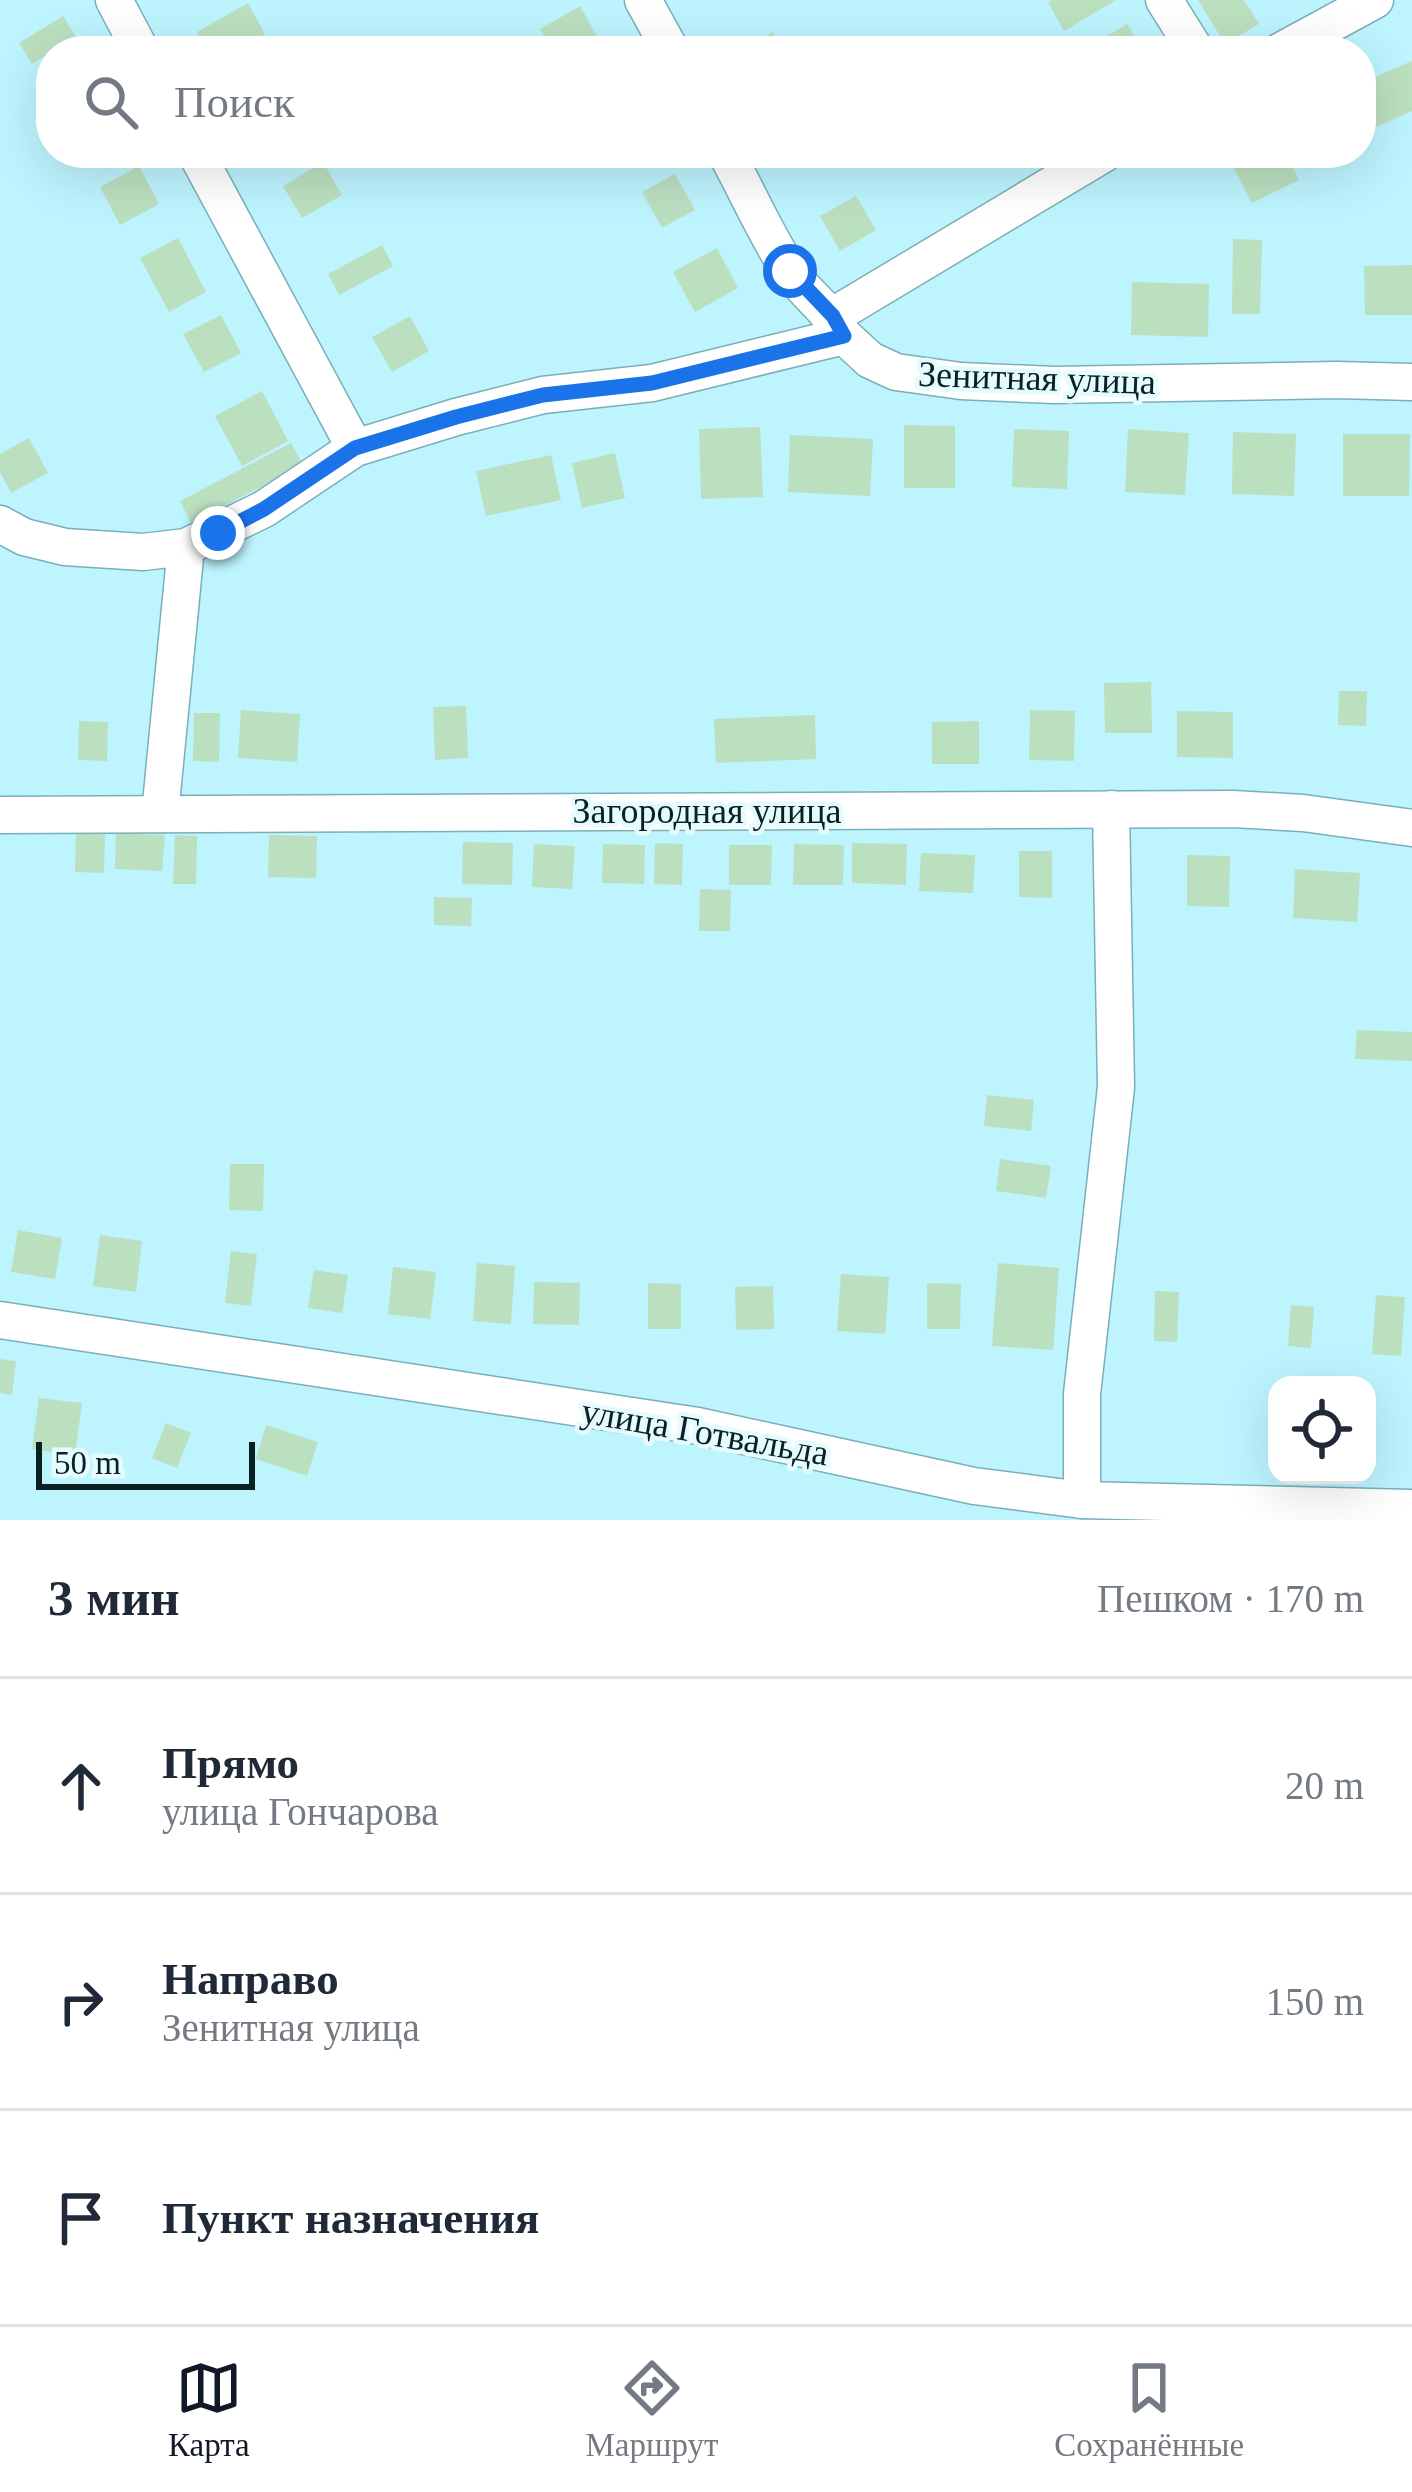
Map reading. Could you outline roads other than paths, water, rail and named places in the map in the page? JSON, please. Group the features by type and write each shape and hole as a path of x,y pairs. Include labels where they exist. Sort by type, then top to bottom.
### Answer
{"street":[{"path":"114,0 133,36"},
{"path":"643,0 663,36"},
{"path":"1164,0 1187,36"},
{"path":"1309,36 1375,0"},
{"path":"204,168 355,448"},
{"name":"Зенитная улица","path":"734,168 790,271 870,360 896,372 961,381 1054,385 1412,382"},
{"path":"0,524 24,537 65,548 142,552 186,547 264,509 355,448 543,395 652,383 838,326 1082,168"},
{"path":"160,814 186,547"},
{"path":"1082,1500 1082,1394 1116,1087 1111,809"},
{"name":"Загородная улица","path":"0,815 1233,809 1412,828"},
{"name":"улица Готвальда","path":"0,1320 698,1426 974,1486 1082,1500 1412,1508"}]}
